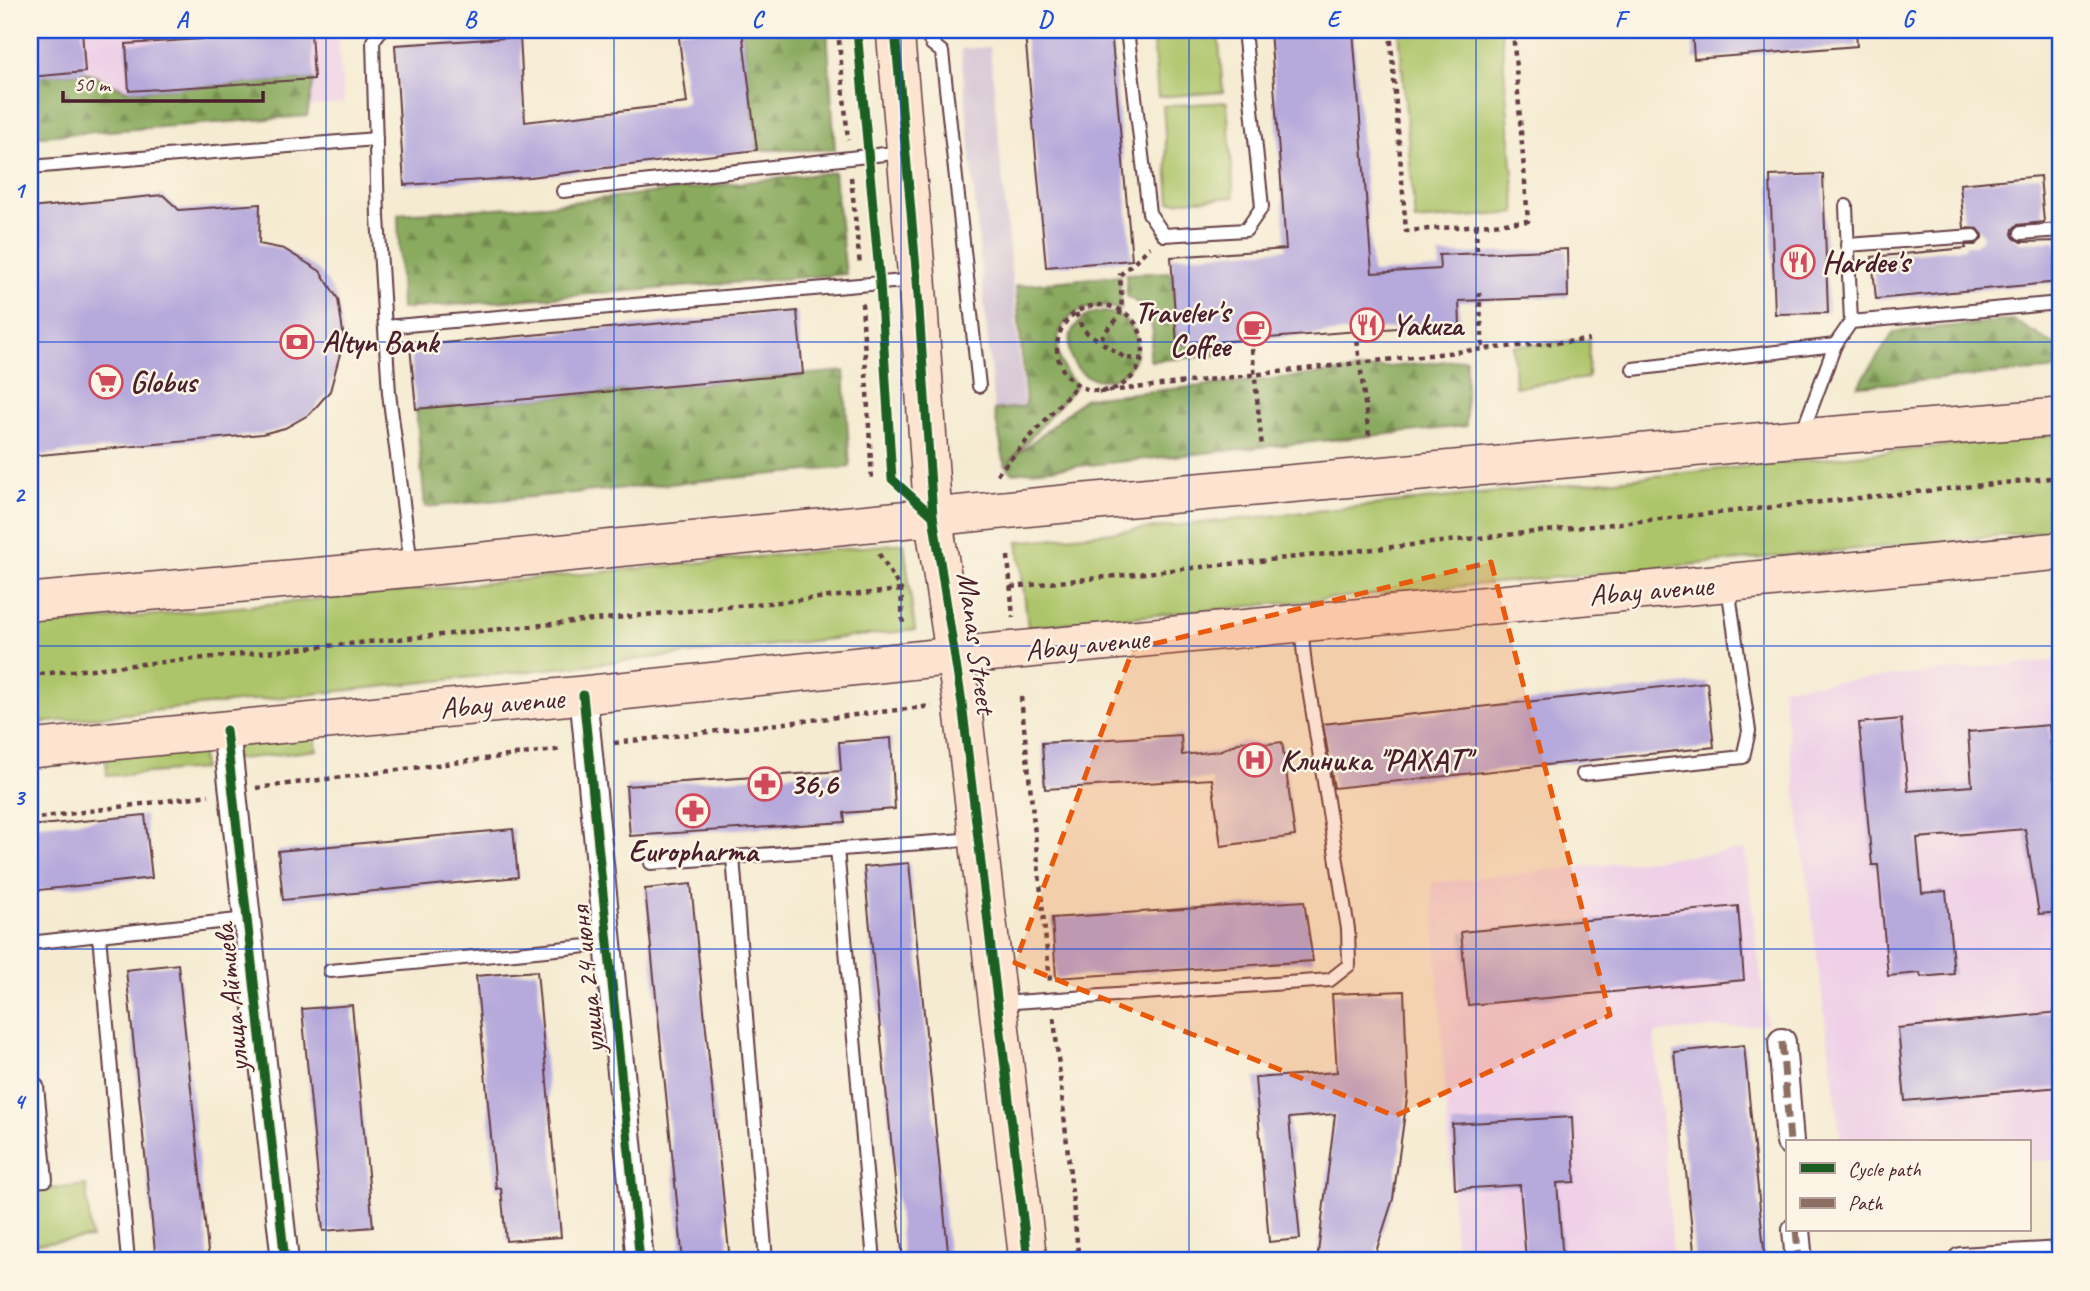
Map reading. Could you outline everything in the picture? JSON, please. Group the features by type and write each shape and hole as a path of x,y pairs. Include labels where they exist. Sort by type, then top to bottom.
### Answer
{"main road":[{"name":"Manas Street","path":"895,30 917,280 933,516 962,703 1028,1261"},
{"path":"30,602 412,568 933,516 2060,417"},
{"name":"Abay avenue","path":"30,749 954,656 2060,551"}],"street":[{"name":"улица 24 июня","path":"583,695 640,1261"},
{"name":"улица Айтиева","path":"226,730 285,1261"},
{"path":"1782,1042 1790,1140"},
{"path":"1796,1232 1799,1261"},
{"path":"1961,1261 2060,1255"}],"lane":[{"path":"381,30 373,41 377,217 389,393 412,568"},
{"path":"924,30 942,52 979,386"},
{"path":"1128,30 1149,213 1164,235 1246,230 1262,207 1244,30"},
{"path":"30,167 376,139"},
{"path":"563,191 905,151"},
{"path":"1800,438 1835,345 1852,321 1846,206"},
{"path":"2021,233 2060,230"},
{"path":"1847,245 1974,236"},
{"path":"385,327 917,280"},
{"path":"1852,321 2060,303"},
{"path":"1633,369 1835,345"},
{"path":"1583,775 1744,757 1749,731 1728,583"},
{"path":"997,1004 1330,980 1349,965 1348,929 1300,623"},
{"path":"651,863 977,839"},
{"path":"836,849 874,1261"},
{"path":"733,857 766,1261"},
{"path":"30,943 247,919"},
{"path":"99,935 128,1261"},
{"path":"330,971 608,944"},
{"path":"30,1087 37,1086 46,1180 30,1181"}],"path":[{"path":"838,30 862,285 872,480"},
{"path":"1390,30 1406,231 1528,221 1513,30"},
{"path":"1476,225 1477,253"},
{"path":"1101,342 1108,327 1119,318 1119,275 1164,235"},
{"path":"1479,292 1483,349"},
{"path":"1099,392 1113,390 1136,373 1143,359 1144,345 1140,331 1132,319 1121,310 1092,306 1076,313 1067,321 1059,333 1057,348 1059,362 1066,375 1077,385 1099,392 1483,349 1589,340"},
{"path":"1076,313 1083,330 1125,358 1143,359"},
{"path":"1356,331 1369,436"},
{"path":"1251,339 1262,447"},
{"path":"997,474 1077,385"},
{"path":"1011,587 2060,477"},
{"path":"876,549 901,590 903,624"},
{"path":"1008,556 1013,618"},
{"path":"30,675 901,590"},
{"path":"30,819 589,746 938,705"}],"highlighted area":[{"path":"1491,562 1610,1015 1395,1116 1015,963 1133,649"}],"shaded area":[{"path":"30,30 337,30 344,103 30,132"},
{"path":"990,47 1024,407 994,410 961,49"},
{"path":"2060,660 2060,1160 2030,1161 2030,1140 1841,1140 1782,687"},
{"path":"1745,850 1767,1024 1654,1033 1674,1261 1456,1261 1432,883"}],"green space":[{"path":"742,30 827,30 835,150 757,150"},
{"path":"1152,30 1218,30 1223,92 1158,97"},
{"path":"1399,30 1501,30 1516,213 1415,221"},
{"path":"85,72 129,91 314,79 307,116 30,137 30,77"},
{"path":"1227,102 1234,197 1170,202 1163,106"},
{"path":"834,172 846,274 401,309 398,214 546,205"},
{"path":"1172,272 1177,344 1215,342 1218,355 1151,361 1149,358 1153,332 1148,310 1127,296 1126,274"},
{"path":"1120,275 1121,310 1102,307 1085,309 1072,316 1063,326 1058,340 1058,354 1065,370 1077,385 1011,460 1085,398 1466,359 1466,426 1012,473 1005,465 994,410 1023,407 1026,404 1016,286"},
{"path":"1110,312 1131,327 1137,339 1135,359 1127,370 1110,380 1096,380 1079,370 1071,359 1069,339 1079,322 1090,314"},
{"path":"2013,320 2060,348 2060,369 1858,386 1894,332"},
{"path":"1589,340 1588,378 1515,387 1513,346"},
{"path":"844,371 850,467 425,507 416,409"},
{"path":"2060,434 2060,530 1028,627 1018,542"},
{"path":"904,543 915,630 30,724 30,627"},
{"path":"313,721 317,750 230,760 226,730"},
{"path":"105,742 201,750 203,769 107,776"},
{"path":"86,1185 91,1238 30,1244 30,1191"}],"building":[{"path":"30,30 82,30 85,72 30,77"},
{"path":"678,30 742,30 757,150 530,177 404,185 395,45 520,37 525,122 687,103"},
{"path":"1111,30 1132,260 1046,267 1025,33"},
{"path":"1270,30 1353,30 1372,273 1440,269 1439,255 1567,249 1568,297 1459,301 1460,326 1410,327 1177,345 1171,257 1286,249"},
{"path":"1692,30 1856,30 1857,46 1694,59"},
{"path":"311,32 314,79 129,91 126,44"},
{"path":"1823,174 1828,313 1775,314 1770,176"},
{"path":"2040,176 2044,222 2017,225 2012,234 2021,242 2056,241 2060,282 1876,299 1872,257 1966,248 1965,245 1975,245 1981,240 1983,235 1978,229 1964,228 1960,184"},
{"path":"163,195 179,210 260,204 259,244 284,249 320,271 338,299 344,339 330,391 310,414 285,428 262,434 30,456 30,208"},
{"path":"797,311 803,374 416,409 410,346"},
{"path":"1707,682 1714,747 1334,788 1323,724"},
{"path":"1901,719 1908,791 1972,786 1968,732 2049,725 2054,778 2060,777 2060,912 2039,914 2025,829 1917,838 1922,893 1946,891 1954,974 1888,976 1878,865 1872,865 1859,723"},
{"path":"1181,735 1182,755 1219,751 1243,741 1267,744 1282,742 1295,836 1221,846 1212,779 1045,789 1042,743"},
{"path":"891,738 895,809 844,813 845,822 630,836 626,786 841,771 839,742"},
{"path":"145,815 152,878 30,891 30,826"},
{"path":"513,829 518,877 283,900 278,851"},
{"path":"909,863 949,1261 903,1261 864,867"},
{"path":"691,884 730,1261 683,1261 645,889"},
{"path":"1304,901 1313,961 1056,978 1052,918"},
{"path":"1738,906 1744,980 1468,1005 1461,932"},
{"path":"178,964 209,1261 156,1261 126,970"},
{"path":"537,971 561,1237 506,1241 501,1188 496,1189 476,976"},
{"path":"1404,991 1408,1091 1393,1199 1373,1261 1317,1261 1335,1114 1289,1118 1300,1239 1269,1242 1255,1078 1337,1072 1332,994"},
{"path":"352,1005 373,1227 323,1231 302,1009"},
{"path":"2060,1012 2060,1087 1905,1101 1898,1028"},
{"path":"1744,1045 1765,1261 1695,1261 1674,1052"},
{"path":"1572,1117 1575,1182 1557,1183 1563,1261 1526,1261 1520,1185 1455,1189 1452,1124"}],"marked path":[{"path":"1782,1042 1790,1140"},
{"path":"1796,1232 1799,1261"},
{"path":"1961,1261 2060,1255"}],"cycle path":[{"path":"857,30 880,284 892,479 933,516"},
{"path":"895,30 917,280 933,516 962,703 1028,1261"},
{"path":"583,695 640,1261"},
{"path":"226,730 285,1261"}],"place":[{"name":"Hardee's","path":"1798,262"},
{"name":"Yakuza","path":"1367,325"},
{"name":"Traveler's Coffee","path":"1254,329"},
{"name":"Altyn Bank","path":"297,342"},
{"name":"Globus","path":"106,382"},
{"name":"Клиника \"РАХАТ\"","path":"1255,760"},
{"name":"36,6","path":"765,784"},
{"name":"Europharma","path":"693,811"}]}
